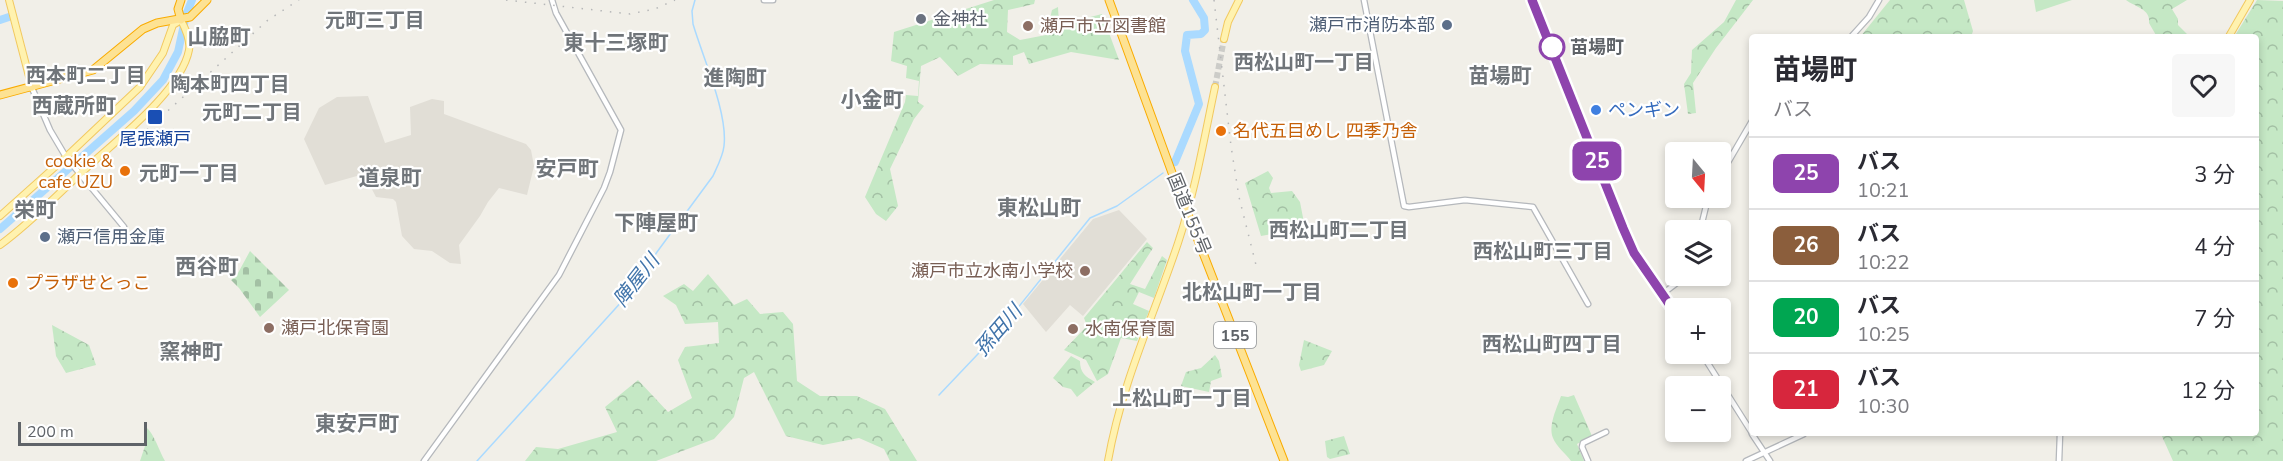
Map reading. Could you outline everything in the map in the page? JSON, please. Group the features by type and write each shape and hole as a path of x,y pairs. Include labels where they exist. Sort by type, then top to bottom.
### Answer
{"highway":[{"path":"181,0 178,9 181,20"},
{"path":"0,95 93,70 143,29 157,22 181,20 197,12 207,0"},
{"name":"国道155号","path":"1109,0 1131,65 1284,461"}],"main road":[{"path":"9,0 32,87"},
{"path":"1224,39 1228,22 1239,0"},
{"path":"2230,34 2250,0"},
{"path":"0,216 67,158 140,87 163,53 173,25 181,20 190,45 188,57 179,74 159,101 78,172 0,246"},
{"path":"1108,461 1124,391 1178,242 1215,87"}],"street":[{"path":"424,461 559,276 610,172 621,130 560,20 552,0"},
{"path":"764,0 773,0"},
{"path":"1364,0 1404,206 1465,200 1533,207 1588,304"},
{"path":"1532,0 1634,253 1665,300"},
{"path":"1854,34 1869,17 1879,0"},
{"path":"32,87 50,130 67,158 124,227"},
{"path":"1731,157 1749,127"},
{"path":"1661,295 1673,286"},
{"path":"1708,364 1749,428"},
{"path":"1588,461 1582,447 1583,443 1606,432"},
{"path":"1754,436 1770,461"},
{"path":"1746,461 1800,436"},
{"path":"2059,461 2060,436"}],"shaded area":[{"path":"368,96 385,143 411,135 410,107 432,99 444,101 444,114 526,144 531,150 534,166 527,195 499,188 459,245 461,264 450,263 432,251 414,249 402,236 396,202 393,199 376,197 364,174 325,185 304,139 319,108 337,97"},
{"name":"瀬戸市立水南小学校","path":"1119,210 1147,239 1083,316 1070,305 1046,332 1023,304 1093,219"}],"green space":[{"path":"994,0 1035,0 1034,4 1008,10 1007,32 1020,40 1046,35 1052,10 1058,7 1059,25 1102,14 1119,60 1071,52 1029,64 1024,52 1013,56 1013,65 980,64 958,76 940,57 921,66 918,102 924,106 914,119 890,169 898,206 886,221 876,214 865,197 906,95 918,96 919,81 906,78 907,66 891,61 894,32"},
{"path":"1736,0 1753,0 1716,48 1693,83 1696,113 1688,114 1684,84 1691,73 1692,50 1724,22"},
{"path":"1890,0 1964,0 1973,31 1972,34 1862,34"},
{"path":"2034,0 2072,0 2036,12"},
{"path":"2126,0 2187,0 2172,9 2178,19 2178,25 2187,34 2155,34 2149,23 2148,14"},
{"path":"2257,0 2283,1 2283,461 2173,461 2162,436 2259,436 2259,34 2236,34"},
{"path":"1268,171 1273,178 1269,188 1271,193 1292,191 1300,202 1305,228 1261,236 1245,183"},
{"path":"1147,242 1153,248 1130,284 1145,289 1162,256 1167,260 1154,298 1139,292 1133,304 1149,311 1137,341 1121,338 1108,374 1097,381 1086,360 1064,350 1087,326 1084,318"},
{"path":"250,251 289,290 260,317 231,280 238,273"},
{"path":"708,274 734,305 747,299 760,314 783,312 793,324 797,381 820,396 857,396 885,409 917,461 890,461 884,449 859,438 823,445 786,436 754,372 744,378 734,417 714,439 656,461 525,461 536,447 558,449 617,432 605,407 638,380 668,412 692,398 678,360 685,347 719,343 718,322 685,324 676,305 663,296 684,284 693,291"},
{"path":"52,325 89,345 96,365 66,373 56,356"},
{"path":"1304,340 1332,351 1324,365 1301,371 1299,365"},
{"path":"1215,355 1219,361 1222,377 1211,381 1209,392 1181,386 1186,372 1201,368"},
{"path":"1071,356 1080,361 1084,374 1095,382 1077,397 1071,389 1063,387 1053,378"},
{"path":"1574,395 1592,436 1577,444 1584,461 1571,461 1556,444 1552,433 1554,417 1561,396"},
{"path":"146,427 165,461 140,461 145,446"},
{"path":"1344,436 1350,454 1330,459 1327,457 1325,441"}],"waterway":[{"path":"0,229 134,111 163,80 178,52 186,15 192,0"},
{"name":"陣屋川","path":"477,461 634,288 657,252 713,176 722,154 724,133 719,102 693,24 692,11 695,0"},
{"name":"孫田川","path":"1175,162 1199,104 1185,51 1187,35 1201,34 1205,30 1204,18 1193,0"},
{"path":"0,20 12,16"},
{"name":"孫田川","path":"939,395 996,335 1090,218 1117,206 1163,173"}],"tunnel":[{"path":"1215,87 1224,39"}],"railway":[{"path":"140,136 268,20 299,0"},
{"path":"506,0 630,14 655,9 675,0"},
{"path":"1214,0 1239,197 1257,269"}],"bus line":[{"name":"25","path":"1532,0 1634,253 1665,300"}],"place":[{"name":"金神社","path":"921,19"},
{"name":"瀬戸市消防本部","path":"1447,25"},
{"name":"瀬戸市立図書館","path":"1028,26"},
{"name":"苗場町","path":"1552,47"},
{"name":"ペンギン","path":"1596,110"},
{"name":"尾張瀬戸","path":"155,117"},
{"name":"名代五目めし 四季乃舎","path":"1221,131"},
{"name":"cookie & cafe UZU","path":"125,171"},
{"name":"瀬戸信用金庫","path":"45,237"},
{"name":"瀬戸市立水南小学校","path":"1085,271"},
{"name":"プラザせとっこ","path":"13,283"},
{"name":"瀬戸北保育園","path":"269,328"},
{"name":"水南保育園","path":"1073,329"}],"district":[{"name":"元町三丁目","path":"375,20"},
{"name":"山脇町","path":"219,37"},
{"name":"東十三塚町","path":"616,43"},
{"name":"西松山町一丁目","path":"1304,62"},
{"name":"西本町二丁目","path":"86,75"},
{"name":"苗場町","path":"1500,76"},
{"name":"進陶町","path":"735,78"},
{"name":"陶本町四丁目","path":"230,84"},
{"name":"小金町","path":"872,100"},
{"name":"西蔵所町","path":"74,106"},
{"name":"元町二丁目","path":"252,112"},
{"name":"安戸町","path":"567,169"},
{"name":"元町一丁目","path":"189,173"},
{"name":"道泉町","path":"390,178"},
{"name":"東松山町","path":"1039,208"},
{"name":"栄町","path":"35,210"},
{"name":"下陣屋町","path":"656,223"},
{"name":"西松山町二丁目","path":"1339,230"},
{"name":"西松山町三丁目","path":"1543,251"},
{"name":"西谷町","path":"207,267"},
{"name":"北松山町一丁目","path":"1252,292"},
{"name":"西松山町四丁目","path":"1552,344"},
{"name":"窯神町","path":"191,352"},
{"name":"上松山町一丁目","path":"1182,398"},
{"name":"東安戸町","path":"357,424"}]}
